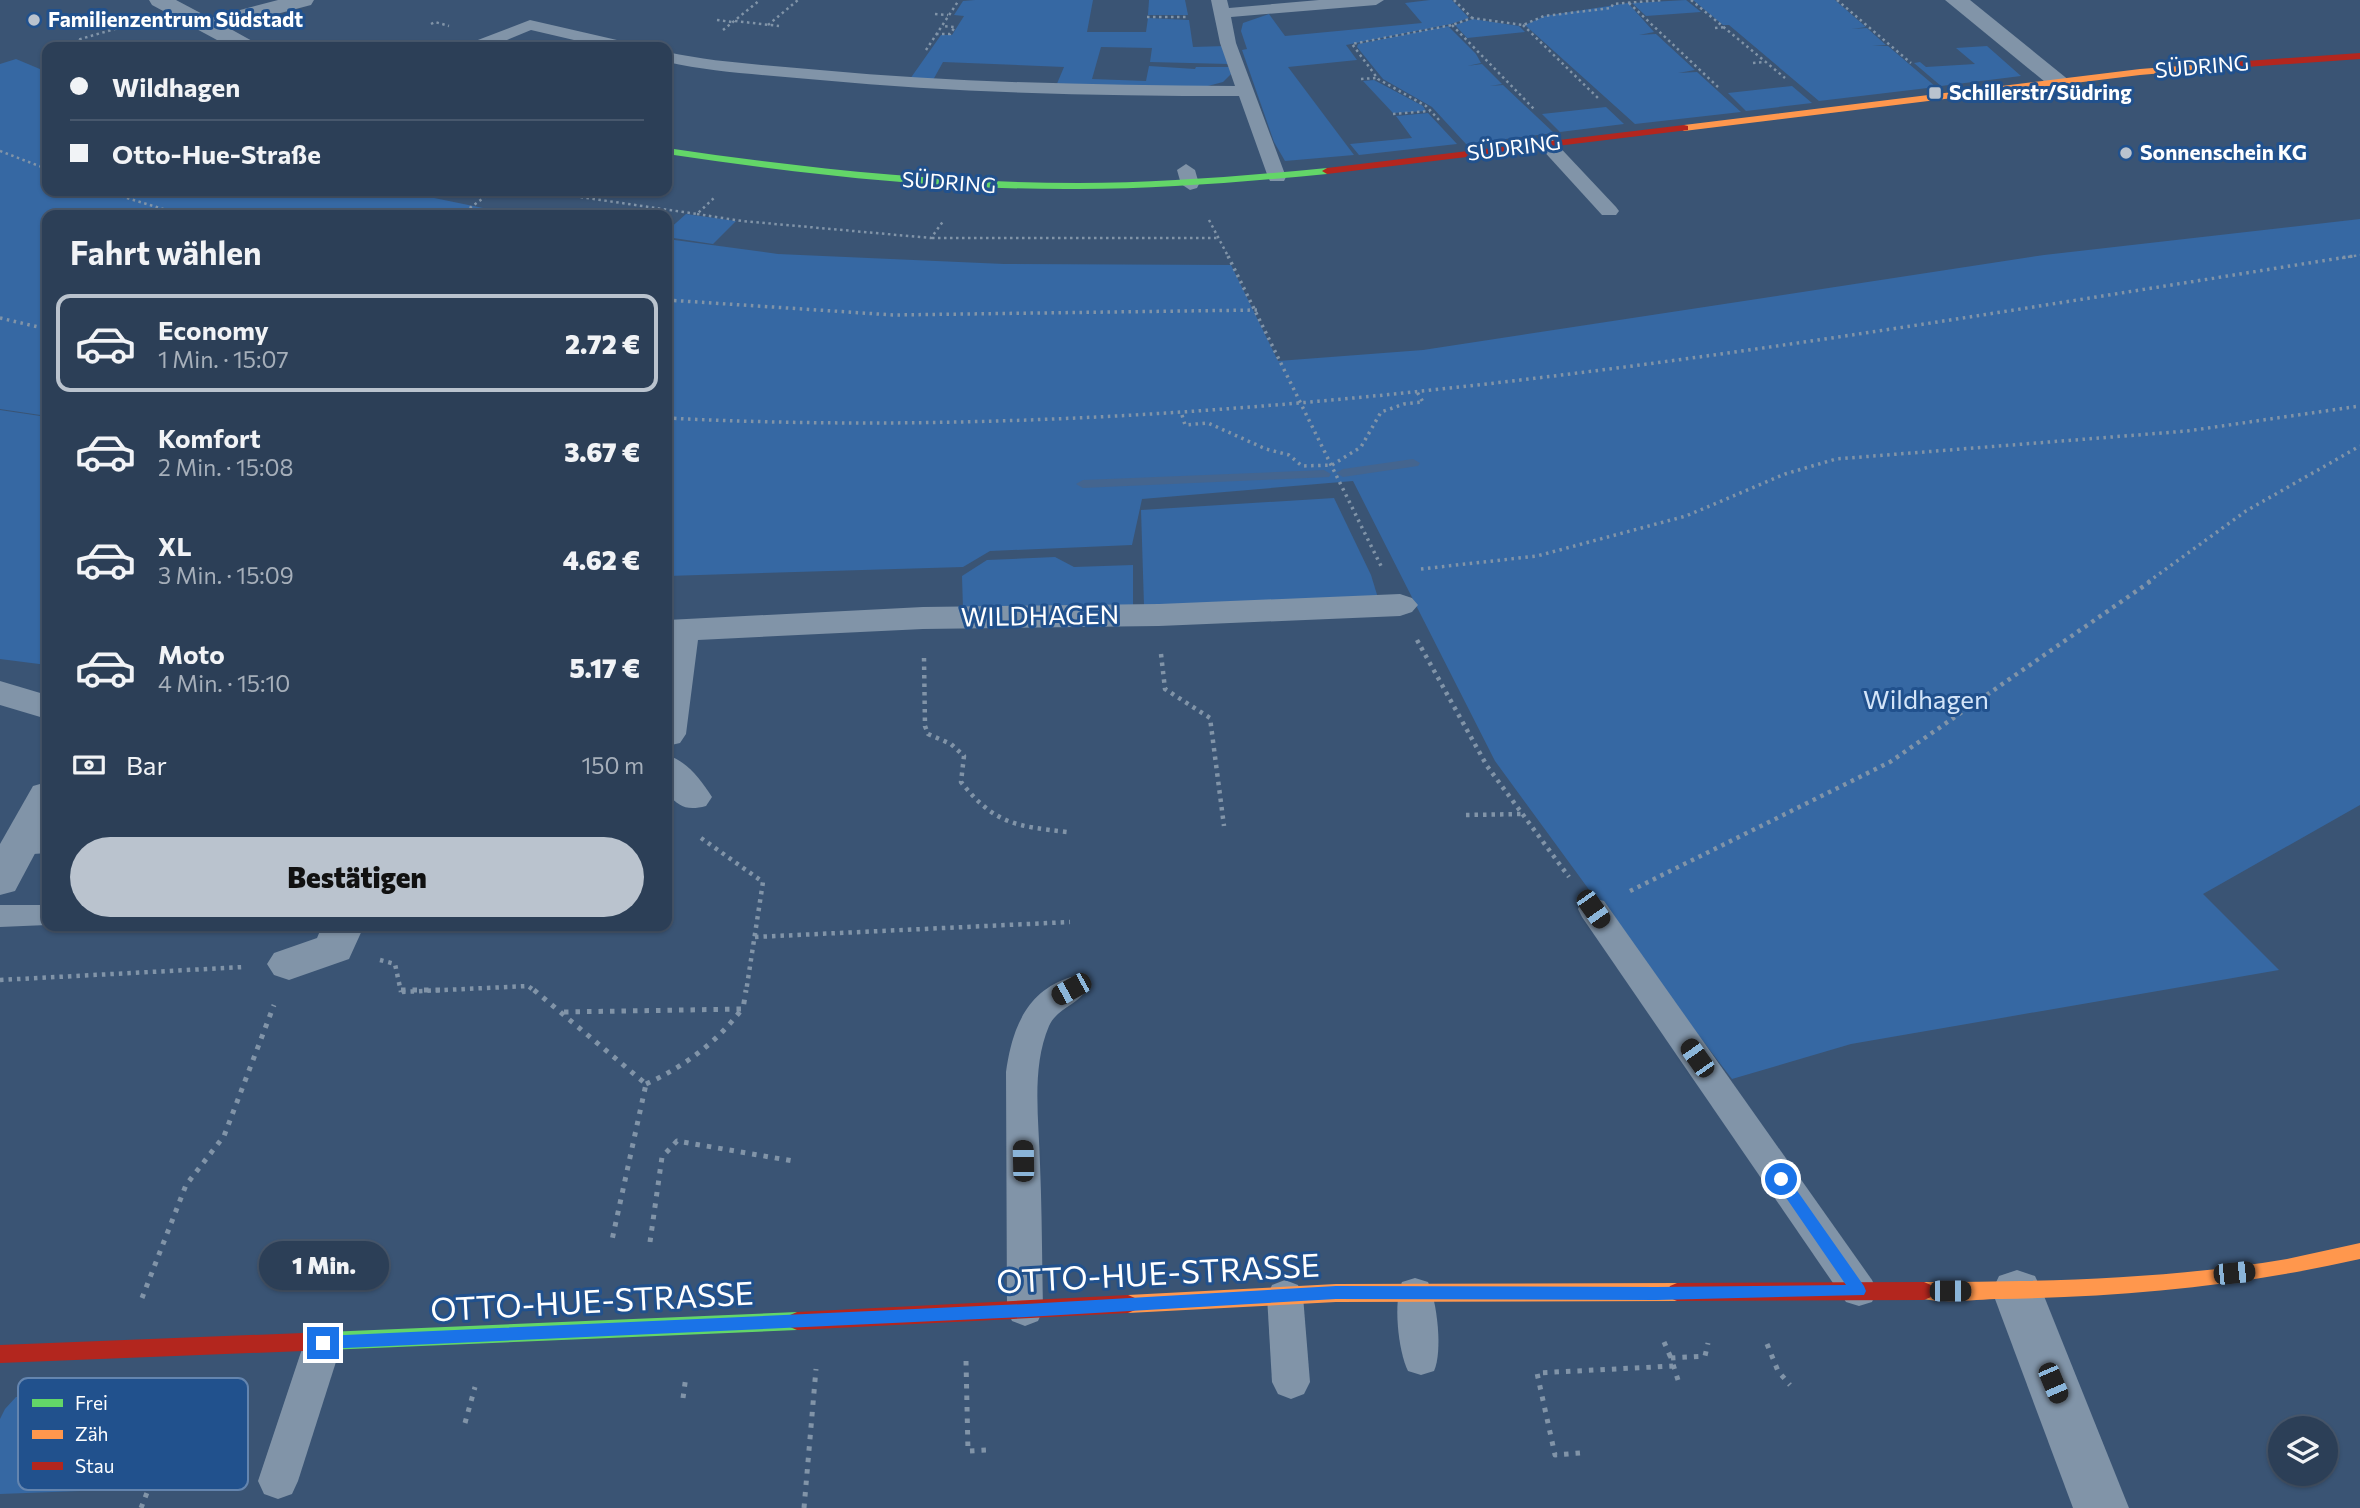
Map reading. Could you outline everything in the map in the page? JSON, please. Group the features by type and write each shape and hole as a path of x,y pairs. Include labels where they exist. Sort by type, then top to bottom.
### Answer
{"street":[{"path":"206,26 303,0"},
{"path":"1956,0 2058,81"},
{"path":"170,6 236,42"},
{"name":"SÜDRING","path":"672,152 891,173 967,186 1089,188 1188,177 1278,177 2058,81 2262,61 2360,56"},
{"name":"WILDHAGEN","path":"672,660 674,631 923,618 1158,615 1400,605"},
{"path":"0,693 42,706"},
{"path":"672,774 692,797"},
{"path":"0,881 34,844 42,814"},
{"path":"289,964 339,937"},
{"name":"OTTO-HUE-STRASSE","path":"0,1354 323,1343 1285,1296 1415,1293 2017,1291 2150,1283 2278,1269 2360,1251"},
{"path":"2017,1291 2101,1508"}],"lane":[{"path":"1278,177 1228,44 1220,6 1377,0"},
{"path":"488,42 530,25 603,42"},
{"path":"676,59 962,87 1074,91 1246,91"},
{"path":"1546,144 1561,165 1609,211"},
{"path":"1593,909 1859,1291"},
{"path":"0,916 39,923 0,934"},
{"path":"1026,1310 1022,1106 1025,1060 1029,1035 1037,1017 1051,1001 1071,989"},
{"path":"1415,1293 1421,1359"},
{"path":"1285,1296 1291,1382"},
{"path":"278,1480 323,1343"}],"path":[{"path":"768,25 798,0"},
{"path":"942,26 955,27 950,34 937,33 959,0"},
{"path":"1454,0 1472,18"},
{"path":"1609,0 1613,4"},
{"path":"1470,153 1430,111 1377,78 1352,44 1452,25 1472,18 1523,25 1544,16 1611,8 1613,4 1663,0"},
{"path":"1691,0 1821,110"},
{"path":"1837,0 1947,94"},
{"path":"1629,3 1752,118"},
{"path":"81,42 77,40 170,6"},
{"path":"935,14 949,15"},
{"path":"717,20 779,26"},
{"path":"1452,25 1565,141"},
{"path":"1523,25 1635,133"},
{"path":"1715,28 1726,27"},
{"path":"1753,63 1766,62"},
{"path":"1361,79 1377,78"},
{"path":"1393,114 1430,111"},
{"path":"0,151 42,167"},
{"path":"696,214 745,160"},
{"path":"1188,177 1257,310 1400,605 1487,766 1593,909 1890,762 2169,568 2246,511 2360,446"},
{"path":"931,238 967,186"},
{"path":"120,196 167,210"},
{"path":"467,210 486,196"},
{"path":"573,196 669,210"},
{"path":"672,210 742,221 931,238 1219,238"},
{"path":"672,418 743,423 919,425 1091,421 1182,415 1606,370 2360,255"},
{"path":"672,300 893,316 1257,310"},
{"path":"0,318 42,328"},
{"path":"1182,415 1185,425 1208,423 1266,449 1289,455 1302,466 1332,465 1361,447 1381,412 1404,404 1423,402 1417,392"},
{"path":"1384,573 1537,556 1686,516 1785,474 1836,459 2186,431 2360,406"},
{"path":"1158,615 1165,689 1172,696 1205,712 1210,718 1224,826"},
{"path":"923,618 928,734 959,750 964,756 961,782 999,816 1020,827 1067,832"},
{"path":"646,1084 681,1067 726,1032 743,1009 755,937 763,882 700,837 692,797"},
{"path":"1466,815 1522,814"},
{"path":"755,937 1070,922"},
{"path":"339,937 395,964 401,992 528,986 563,1012 646,1084"},
{"path":"0,980 289,964 224,1136 186,1185 161,1251"},
{"path":"563,1012 743,1009"},
{"path":"612,1240 646,1084"},
{"path":"650,1242 662,1157 677,1141 793,1161"},
{"path":"1671,1358 1705,1356 1710,1335"},
{"path":"1665,1343 1678,1380"},
{"path":"1768,1346 1778,1371 1790,1385"},
{"path":"966,1355 968,1451 986,1450"},
{"path":"804,1508 817,1362"},
{"path":"1580,1453 1555,1455 1538,1373 1673,1366"},
{"path":"465,1423 477,1378"},
{"path":"141,1508 148,1490"}],"green space":[{"path":"1093,0 1087,32 1146,32 1148,18 1189,20 1193,47 1225,46 1229,64 1150,62 1152,48 1101,47 1092,79 1146,81 1149,66 1195,69 1229,67 1231,74 1223,82 1204,87 1056,86 1064,67 943,62 933,80 910,79 941,35 952,35 964,16 954,15 963,1"},
{"path":"1149,0 1185,0 1188,15 1148,15"},
{"path":"1452,0 1469,18 1346,45 1357,60 1288,67 1354,155 1285,161 1274,142 1242,50 1247,49 1241,31 1243,23 1269,14 1285,36 1422,23 1405,3"},
{"path":"1686,0 1701,12 1646,16 1632,3"},
{"path":"1693,0 1835,0 1866,27 1852,29 1867,28 1886,45 1872,46 1888,46 1936,87 1819,101 1729,25 1723,25"},
{"path":"1628,3 1654,32 1639,35 1656,34 1695,70 1678,73 1697,72 1741,112 1635,124 1525,25 1545,16"},
{"path":"1473,19 1519,26 1525,32 1467,38 1455,25"},
{"path":"1448,26 1476,54 1481,63 1467,66 1482,64 1502,84 1490,86 1503,85 1554,133 1466,144 1432,107 1383,79 1357,47 1358,44"},
{"path":"1987,46 2021,76 1941,86 1914,63 1920,62 1926,67 1975,64 1956,48"},
{"path":"16,59 42,70 42,196 424,196 493,210 42,210 42,415 0,409 0,64"},
{"path":"1374,80 1423,106 1426,111 1393,113 1363,81"},
{"path":"1792,86 1812,103 1746,111 1728,93"},
{"path":"1606,107 1624,124 1560,132 1542,114"},
{"path":"1428,113 1457,144 1359,155 1350,144 1412,138 1396,116"},
{"path":"686,214 736,221 713,244 672,238 672,227"},
{"name":"Wildhagen","path":"2360,219 2360,805 2203,894 2279,970 1851,1044 1732,1079 1639,958 1495,761 1353,481 1142,499 1132,545 990,551 963,567 672,576 672,240 778,254 1004,264 1231,265 1278,361 1423,350 2044,255"},
{"path":"0,410 42,416 42,664 0,659"},
{"path":"1334,498 1371,575 1378,598 1144,605 1141,510"},
{"path":"1055,557 1074,567 1133,565 1133,606 963,609 962,576 987,560"},
{"path":"16,1397 18,1490 106,1490 0,1494 0,1419"}],"waterway":[{"path":"1343,473 1413,463"},
{"path":"1083,484 1324,474"}],"traffic: fast":[{"path":"672,152 833,173 996,185 1160,184 1327,171"},
{"path":"303,1342 797,1321"}],"traffic: slow":[{"path":"1684,128 2140,72 2218,66"},
{"path":"1924,1291 2056,1289 2189,1280 2286,1267 2360,1251"},
{"path":"1128,1304 1336,1293 1677,1292"}],"traffic: jam":[{"path":"2218,66 2360,56"},
{"path":"1327,171 1684,128"},
{"path":"1677,1292 1924,1291"},
{"path":"797,1321 1128,1304"},
{"path":"0,1354 303,1342"}],"place":[{"name":"Familienzentrum Südstadt","path":"34,20"},
{"name":"Schillerstr/Südring","path":"1935,93"},
{"name":"Sonnenschein KG","path":"2126,153"}],"route":[{"path":"323,1343 1336,1293 1656,1294 1859,1291 1781,1179"}]}
